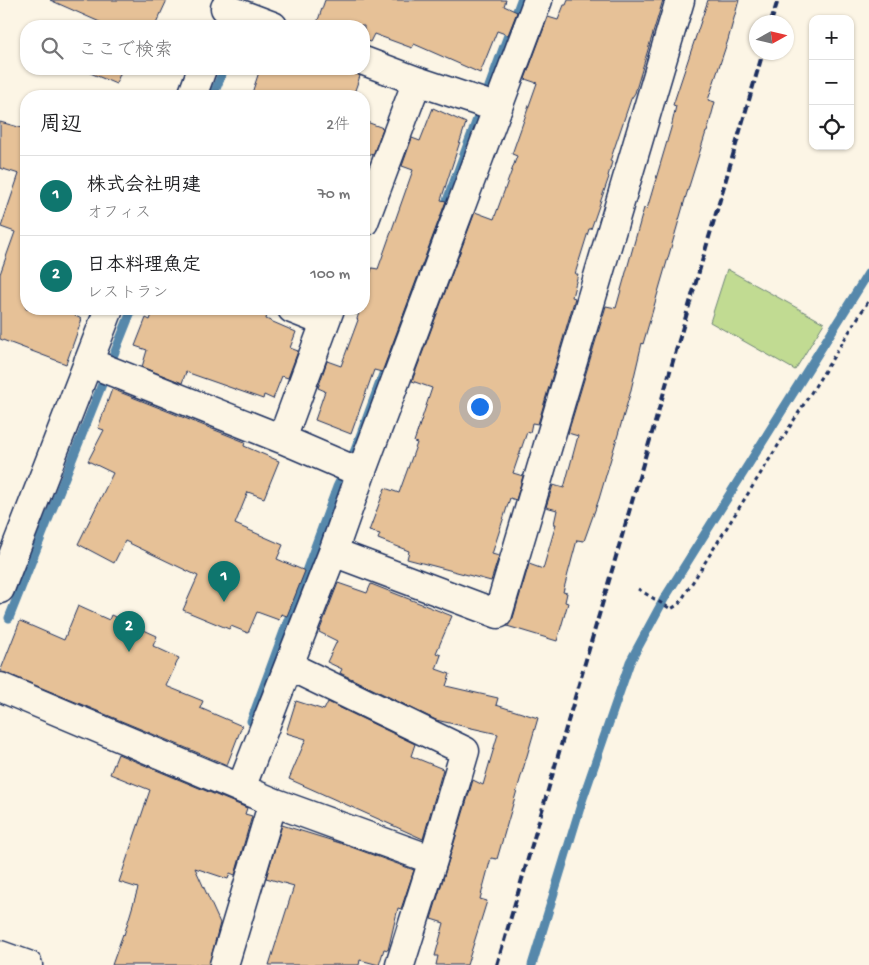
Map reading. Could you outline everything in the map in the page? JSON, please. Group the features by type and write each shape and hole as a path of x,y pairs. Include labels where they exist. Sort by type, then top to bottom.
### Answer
{"street":[{"path":"240,788 333,552 350,468 486,104 538,0"},
{"path":"333,552 498,614 680,0"},
{"path":"370,63 486,104"},
{"path":"194,90 200,75"},
{"path":"370,198 417,81"},
{"path":"0,590 102,368 108,315"},
{"path":"282,439 328,315"},
{"path":"102,368 350,468"},
{"path":"289,666 465,751 400,965"},
{"path":"0,688 273,802 433,860"},
{"path":"224,965 273,802"},
{"path":"0,955 28,965"}],"path":[{"path":"638,589 671,609 679,604 869,300"}],"green space":[{"path":"727,269 824,323 795,370 710,322"}],"building":[{"path":"50,0 167,0 158,20 95,20"},
{"path":"325,0 506,0 504,6 517,12 508,35 497,31 480,73 414,44 412,48 374,34 370,42 370,20 318,20"},
{"path":"568,0 663,0 635,93 631,99 610,161 612,162 609,177 591,229 589,229 575,274 578,274 572,297 575,298 538,424 532,423 530,433 527,432 513,473 523,476 516,500 510,498 492,554 499,556 491,581 407,559 409,551 378,539 380,534 369,531 385,488 399,493 417,443 414,442 432,388 412,381 475,212 494,219 517,156 512,154 537,83 525,79 548,17 558,20"},
{"path":"708,0 739,0 708,100 715,102 707,132 642,343 630,394 599,499 584,541 577,540 563,592 567,593 565,602 568,603 557,641 507,626 513,618 529,564 543,569 556,524 554,524 557,510 546,507 553,485 564,488 578,436 568,433 606,306 616,308 644,208 647,209 671,128 676,106 673,105"},
{"path":"95,75 120,75 116,84"},
{"path":"258,75 360,76 355,90 253,90"},
{"path":"433,108 466,123 441,200 446,201 382,372 374,370 351,434 315,420 325,391 318,388 327,361 341,366 358,315 370,315 370,275 372,268 378,269 413,170 402,166 412,138 420,141"},
{"path":"0,122 20,127 20,315 75,315 82,319 66,364 0,339 0,274 15,232 1,227 19,174 0,168"},
{"path":"370,123 383,128 373,155 370,154"},
{"path":"152,315 267,315 266,319 296,332 290,348 298,351 288,378 282,376 273,399 264,395 263,399 186,372 182,383 142,367 147,350 135,346 146,318 150,320"},
{"path":"112,389 245,442 244,446 279,461 264,498 248,492 235,524 283,545 277,559 305,571 287,616 281,614 279,620 257,612 248,633 231,626 229,629 183,610 198,576 125,541 114,563 78,544 113,473 88,461 104,430 98,428"},
{"path":"338,583 367,593 371,584 452,616 436,653 441,655 436,669 450,674 446,686 498,698 496,705 538,718 497,859 491,858 480,899 487,901 467,965 436,965 438,956 435,956 444,923 431,919 473,780 483,785 498,734 436,720 340,673 342,669 327,662 337,641 319,632"},
{"path":"78,606 109,620 111,615 157,636 153,646 179,658 166,686 203,701 200,708 242,726 227,765 0,672 20,621 64,640"},
{"path":"296,701 324,710 328,702 415,744 411,756 443,769 423,839 289,779 306,739 286,733"},
{"path":"118,754 247,808 245,814 252,816 235,875 230,873 228,879 195,868 220,923 209,965 112,965 124,935 138,888 119,882 150,790 110,774"},
{"path":"282,825 343,844 414,870 401,909 398,908 388,950 384,949 379,965 360,960 359,965 269,965 294,886 266,878"}],"waterway":[{"path":"251,721 337,487 355,450 521,0"},
{"path":"215,90 222,75"},
{"path":"532,965 583,798 630,662 664,599 869,272"},
{"path":"9,618 130,315"}],"railway":[{"path":"773,15 778,0"},
{"path":"497,965 761,60"}],"place":[{"name":"株式会社明建","path":"224,602"},
{"name":"日本料理魚定","path":"129,652"}]}
